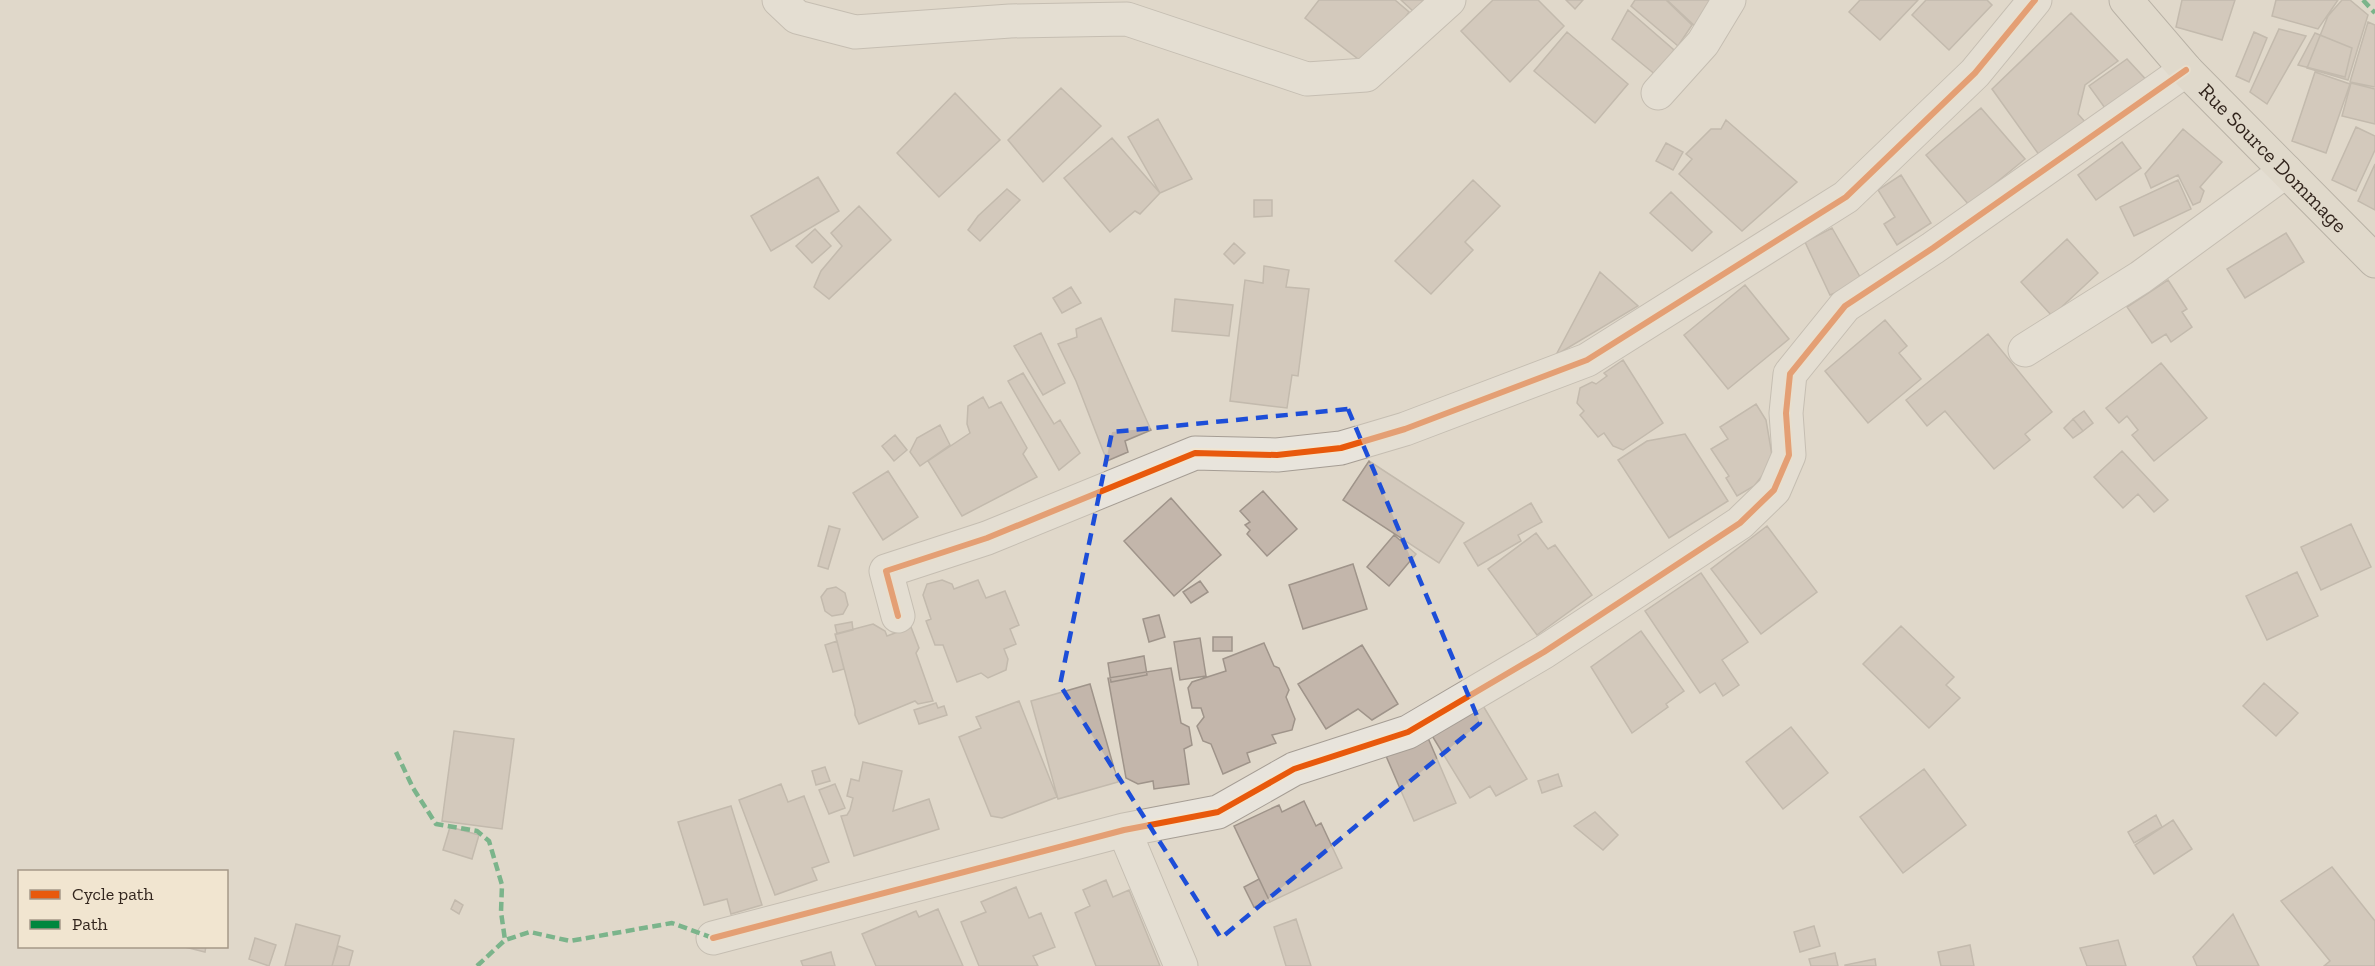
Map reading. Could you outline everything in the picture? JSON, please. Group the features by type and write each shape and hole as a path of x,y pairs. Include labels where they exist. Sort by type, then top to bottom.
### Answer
{"main road":[{"name":"Rue Source Dommage","path":"2126,0 2186,70 2375,261"}],"street":[{"path":"779,0 797,17 855,32 1010,21 1127,19 1307,79 1366,75 1449,0"},
{"path":"1658,93 1703,43 1729,0"},
{"path":"898,616 886,571 987,537 1195,453 1277,455 1341,448 1405,429 1587,360 1846,196 1975,73 2036,0"},
{"path":"713,938 1124,830 1218,812 1294,769 1408,732 1544,652 1740,523 1774,490 1789,454 1786,413 1790,374 1845,306 1933,248 2186,70"},
{"path":"2025,350 2142,276 2286,171"},
{"path":"1124,830 1181,966"}],"highlighted area":[{"path":"1348,409 1480,723 1221,938 1060,685 1112,432"}],"building":[{"path":"1319,0 1395,0 1409,12 1393,35 1362,62 1305,18"},
{"path":"1401,0 1424,0 1414,12"},
{"path":"1493,0 1538,0 1564,26 1510,82 1461,31"},
{"path":"1566,0 1583,0 1575,9"},
{"path":"1635,0 1666,0 1692,25 1678,46 1631,6"},
{"path":"1667,0 1718,0 1698,29"},
{"path":"1860,0 1918,0 1880,40 1849,12"},
{"path":"1926,0 1987,0 1992,5 1949,50 1912,15"},
{"path":"2182,0 2235,0 2222,40 2176,27"},
{"path":"2276,0 2338,0 2318,29 2272,16"},
{"path":"2342,0 2350,0 2368,15 2348,80 2307,68 2328,16"},
{"path":"1628,10 1674,50 1657,76 1612,39"},
{"path":"2071,13 2118,61 2085,85 2078,114 2087,124 2042,159 1992,89"},
{"path":"2368,22 2375,25 2375,87 2350,82"},
{"path":"2279,29 2306,36 2267,104 2250,92"},
{"path":"1567,32 1628,84 1595,123 1534,71"},
{"path":"2254,32 2267,38 2249,82 2236,76"},
{"path":"2315,33 2352,48 2345,77 2298,65"},
{"path":"2127,59 2151,85 2110,115 2089,86"},
{"path":"2315,72 2350,84 2326,153 2292,141"},
{"path":"2351,83 2375,89 2375,124 2342,116"},
{"path":"1061,88 1101,126 1043,182 1008,140"},
{"path":"955,93 1000,140 939,197 897,153"},
{"path":"1981,108 2025,159 1969,205 1926,155"},
{"path":"1158,119 1192,179 1160,193 1128,137"},
{"path":"1726,120 1797,182 1742,231 1679,174 1692,159 1686,154 1711,129 1721,129"},
{"path":"2356,127 2375,136 2375,150 2356,191 2332,180"},
{"path":"2183,129 2222,162 2200,187 2204,191 2200,202 2193,205 2178,175 2151,188 2145,174"},
{"path":"1112,138 1160,193 1140,214 1135,211 1110,232 1064,178"},
{"path":"2122,142 2141,168 2096,200 2078,175"},
{"path":"1666,143 1683,152 1673,170 1656,161"},
{"path":"2375,164 2375,210 2358,201"},
{"path":"1901,175 1931,223 1897,245 1884,224 1895,217 1878,190"},
{"path":"818,177 839,211 771,251 751,216"},
{"path":"1473,180 1500,206 1465,242 1473,250 1431,294 1395,261"},
{"path":"2178,180 2191,209 2134,236 2120,207"},
{"path":"1007,189 1020,200 980,241 968,230 978,216"},
{"path":"1671,192 1712,232 1692,251 1650,213"},
{"path":"1254,200 1272,200 1272,216 1254,217"},
{"path":"859,206 891,240 829,299 814,287 821,271 842,246 831,233"},
{"path":"1832,228 1863,282 1830,295 1805,242"},
{"path":"815,229 831,246 812,263 796,246"},
{"path":"2286,233 2304,262 2245,298 2227,269"},
{"path":"2067,239 2098,273 2052,316 2021,282"},
{"path":"1234,243 1245,253 1234,264 1224,254"},
{"path":"1264,266 1289,270 1286,287 1309,289 1298,376 1292,375 1287,408 1230,401 1245,280 1263,283"},
{"path":"1600,272 1638,306 1556,355"},
{"path":"2168,280 2187,309 2182,312 2192,327 2171,342 2166,334 2152,343 2127,307"},
{"path":"1745,285 1789,339 1728,389 1684,335"},
{"path":"1071,287 1081,303 1062,313 1053,298"},
{"path":"1175,299 1233,305 1229,336 1172,331"},
{"path":"1101,318 1151,430 1125,441 1128,452 1107,461 1076,381 1058,344 1077,337 1076,329"},
{"path":"1885,320 1907,346 1899,353 1921,379 1868,423 1825,371"},
{"path":"1041,333 1065,383 1043,395 1014,346"},
{"path":"1988,334 2052,412 2025,434 2030,440 1994,469 1945,411 1927,426 1906,400"},
{"path":"1623,360 1663,423 1623,450 1613,446 1604,433 1598,437 1580,415 1584,411 1577,403 1580,388 1592,382 1596,384 1607,376 1604,373"},
{"path":"2161,363 2207,418 2154,461 2132,435 2138,430 2127,416 2119,423 2106,408"},
{"path":"1023,373 1054,424 1060,420 1080,453 1059,470 1008,381"},
{"path":"983,397 989,408 1001,402 1027,448 1023,454 1037,477 962,516 928,461 970,433 967,424 968,406"},
{"path":"1756,404 1766,420 1772,455 1766,471 1754,486 1737,496 1726,478 1729,476 1711,449 1728,439 1720,427"},
{"path":"2084,411 2093,423 2083,431 2073,419"},
{"path":"2073,419 2083,431 2073,438 2064,428"},
{"path":"940,425 950,445 920,466 910,452 917,438"},
{"path":"1685,434 1728,501 1669,538 1618,460 1647,441"},
{"path":"895,435 907,450 894,461 882,446"},
{"path":"2122,451 2168,500 2154,512 2138,494 2123,508 2094,477"},
{"path":"1369,461 1464,523 1439,563 1343,500"},
{"path":"888,471 918,517 883,540 853,493"},
{"path":"1263,491 1297,529 1267,556 1247,534 1250,530 1245,525 1250,522 1240,511"},
{"path":"1171,498 1221,555 1174,596 1124,541"},
{"path":"1531,503 1542,522 1518,535 1521,541 1478,566 1464,543"},
{"path":"2351,524 2371,567 2321,590 2301,547"},
{"path":"829,526 840,529 828,569 818,566"},
{"path":"1767,526 1817,592 1761,634 1711,569"},
{"path":"1536,533 1548,549 1555,545 1592,595 1537,635 1488,569"},
{"path":"1394,535 1416,554 1389,586 1367,567"},
{"path":"1353,564 1367,609 1303,629 1289,585"},
{"path":"2297,572 2318,616 2267,640 2246,596"},
{"path":"1701,573 1748,642 1722,660 1739,685 1723,696 1715,683 1700,693 1645,611"},
{"path":"942,580 952,584 954,589 978,580 986,598 1005,591 1019,625 1010,629 1016,644 1004,649 1008,659 1006,670 988,678 981,673 957,682 943,645 935,645 926,621 931,619 923,595 927,584"},
{"path":"1200,581 1208,592 1191,603 1183,592"},
{"path":"836,587 845,593 848,605 843,614 832,616 825,611 821,597 827,589"},
{"path":"1159,615 1165,637 1149,642 1143,619"},
{"path":"852,622 853,630 837,634 835,625"},
{"path":"873,624 885,631 887,636 911,627 919,648 916,653 933,701 918,704 915,701 859,724 835,634"},
{"path":"1901,626 1954,677 1946,685 1960,698 1929,728 1863,664"},
{"path":"1641,631 1684,691 1666,704 1668,707 1632,733 1591,667"},
{"path":"1213,637 1232,637 1232,651 1213,651"},
{"path":"1200,638 1206,676 1180,680 1174,642"},
{"path":"837,641 844,669 833,672 825,645"},
{"path":"1264,643 1274,666 1279,668 1289,690 1286,697 1295,719 1292,730 1272,735 1276,743 1247,753 1250,762 1223,774 1211,744 1203,741 1197,726 1204,717 1201,708 1192,708 1188,688 1192,682 1226,671 1223,659"},
{"path":"1362,645 1398,704 1372,720 1358,709 1326,729 1298,684"},
{"path":"1144,656 1147,675 1111,682 1108,663"},
{"path":"1171,668 1181,723 1189,727 1192,745 1184,749 1189,784 1154,789 1153,781 1138,784 1126,778 1108,678"},
{"path":"2264,683 2298,713 2276,736 2243,706"},
{"path":"1090,684 1118,782 1058,799 1031,701"},
{"path":"1019,701 1057,797 1002,818 991,816 959,737 981,728 976,717"},
{"path":"936,703 938,708 944,706 947,715 919,724 914,710"},
{"path":"1482,704 1527,779 1496,796 1490,786 1470,798 1431,734"},
{"path":"1791,727 1828,773 1783,809 1746,762"},
{"path":"454,731 514,739 502,829 442,821"},
{"path":"1425,731 1456,803 1414,821 1383,749"},
{"path":"863,762 902,771 893,811 929,799 939,829 854,856 841,816 847,815 850,810 853,798 847,796 851,779 859,781"},
{"path":"825,767 830,781 816,785 812,771"},
{"path":"1924,769 1966,825 1903,873 1860,817"},
{"path":"1558,774 1562,786 1542,793 1538,781"},
{"path":"781,784 788,802 804,796 829,862 812,868 817,880 775,895 739,800"},
{"path":"835,784 845,808 829,814 819,790"},
{"path":"1304,801 1316,826 1321,823 1342,868 1270,902 1234,826 1279,805 1282,812"},
{"path":"731,806 762,905 731,914 727,899 704,905 678,822"},
{"path":"1595,812 1618,835 1603,850 1574,826"},
{"path":"2156,815 2162,827 2134,843 2128,832"},
{"path":"2173,820 2192,849 2154,874 2135,845"},
{"path":"450,827 479,835 472,859 443,850"},
{"path":"2332,867 2375,921 2375,966 2324,966 2330,961 2281,901"},
{"path":"1259,879 1270,902 1254,907 1244,887"},
{"path":"1106,880 1113,897 1129,890 1160,966 1096,966 1075,913 1090,906 1083,890"},
{"path":"1016,887 1029,918 1041,913 1055,947 1033,956 1038,966 979,966 961,922 986,912 981,902"},
{"path":"455,900 463,905 459,914 451,909"},
{"path":"938,909 963,966 876,966 862,934 916,911 919,917"},
{"path":"2233,914 2259,966 2197,966 2193,957"},
{"path":"1296,919 1311,966 1286,966 1274,927"},
{"path":"296,924 340,936 332,966 285,966"},
{"path":"1814,926 1820,946 1800,952 1794,932"},
{"path":"255,938 276,945 269,966 249,959"},
{"path":"2118,940 2126,966 2087,966 2080,948"},
{"path":"1970,945 1974,966 1941,966 1938,952"},
{"path":"338,946 353,951 349,966 332,966"},
{"path":"189,948 206,948 205,952"},
{"path":"831,952 835,966 803,966 801,961"},
{"path":"1835,953 1838,966 1811,966 1809,959"},
{"path":"1875,959 1876,966 1845,966 1845,965"}],"marked path":[{"path":"2363,0 2375,13"},
{"path":"396,752 413,788 436,824 477,831 489,841 502,885 501,912 505,940"},
{"path":"477,966 505,940 530,932 570,941 672,923 713,938"}],"cycle path":[{"path":"898,616 886,571 987,538 1195,453 1277,455 1341,448 1405,429 1587,360 1846,197 1975,73 2035,0"},
{"path":"713,938 1124,830 1218,812 1294,769 1408,732 1544,652 1740,523 1774,490 1789,455 1786,413 1790,374 1845,306 1933,248 2186,70"}]}
